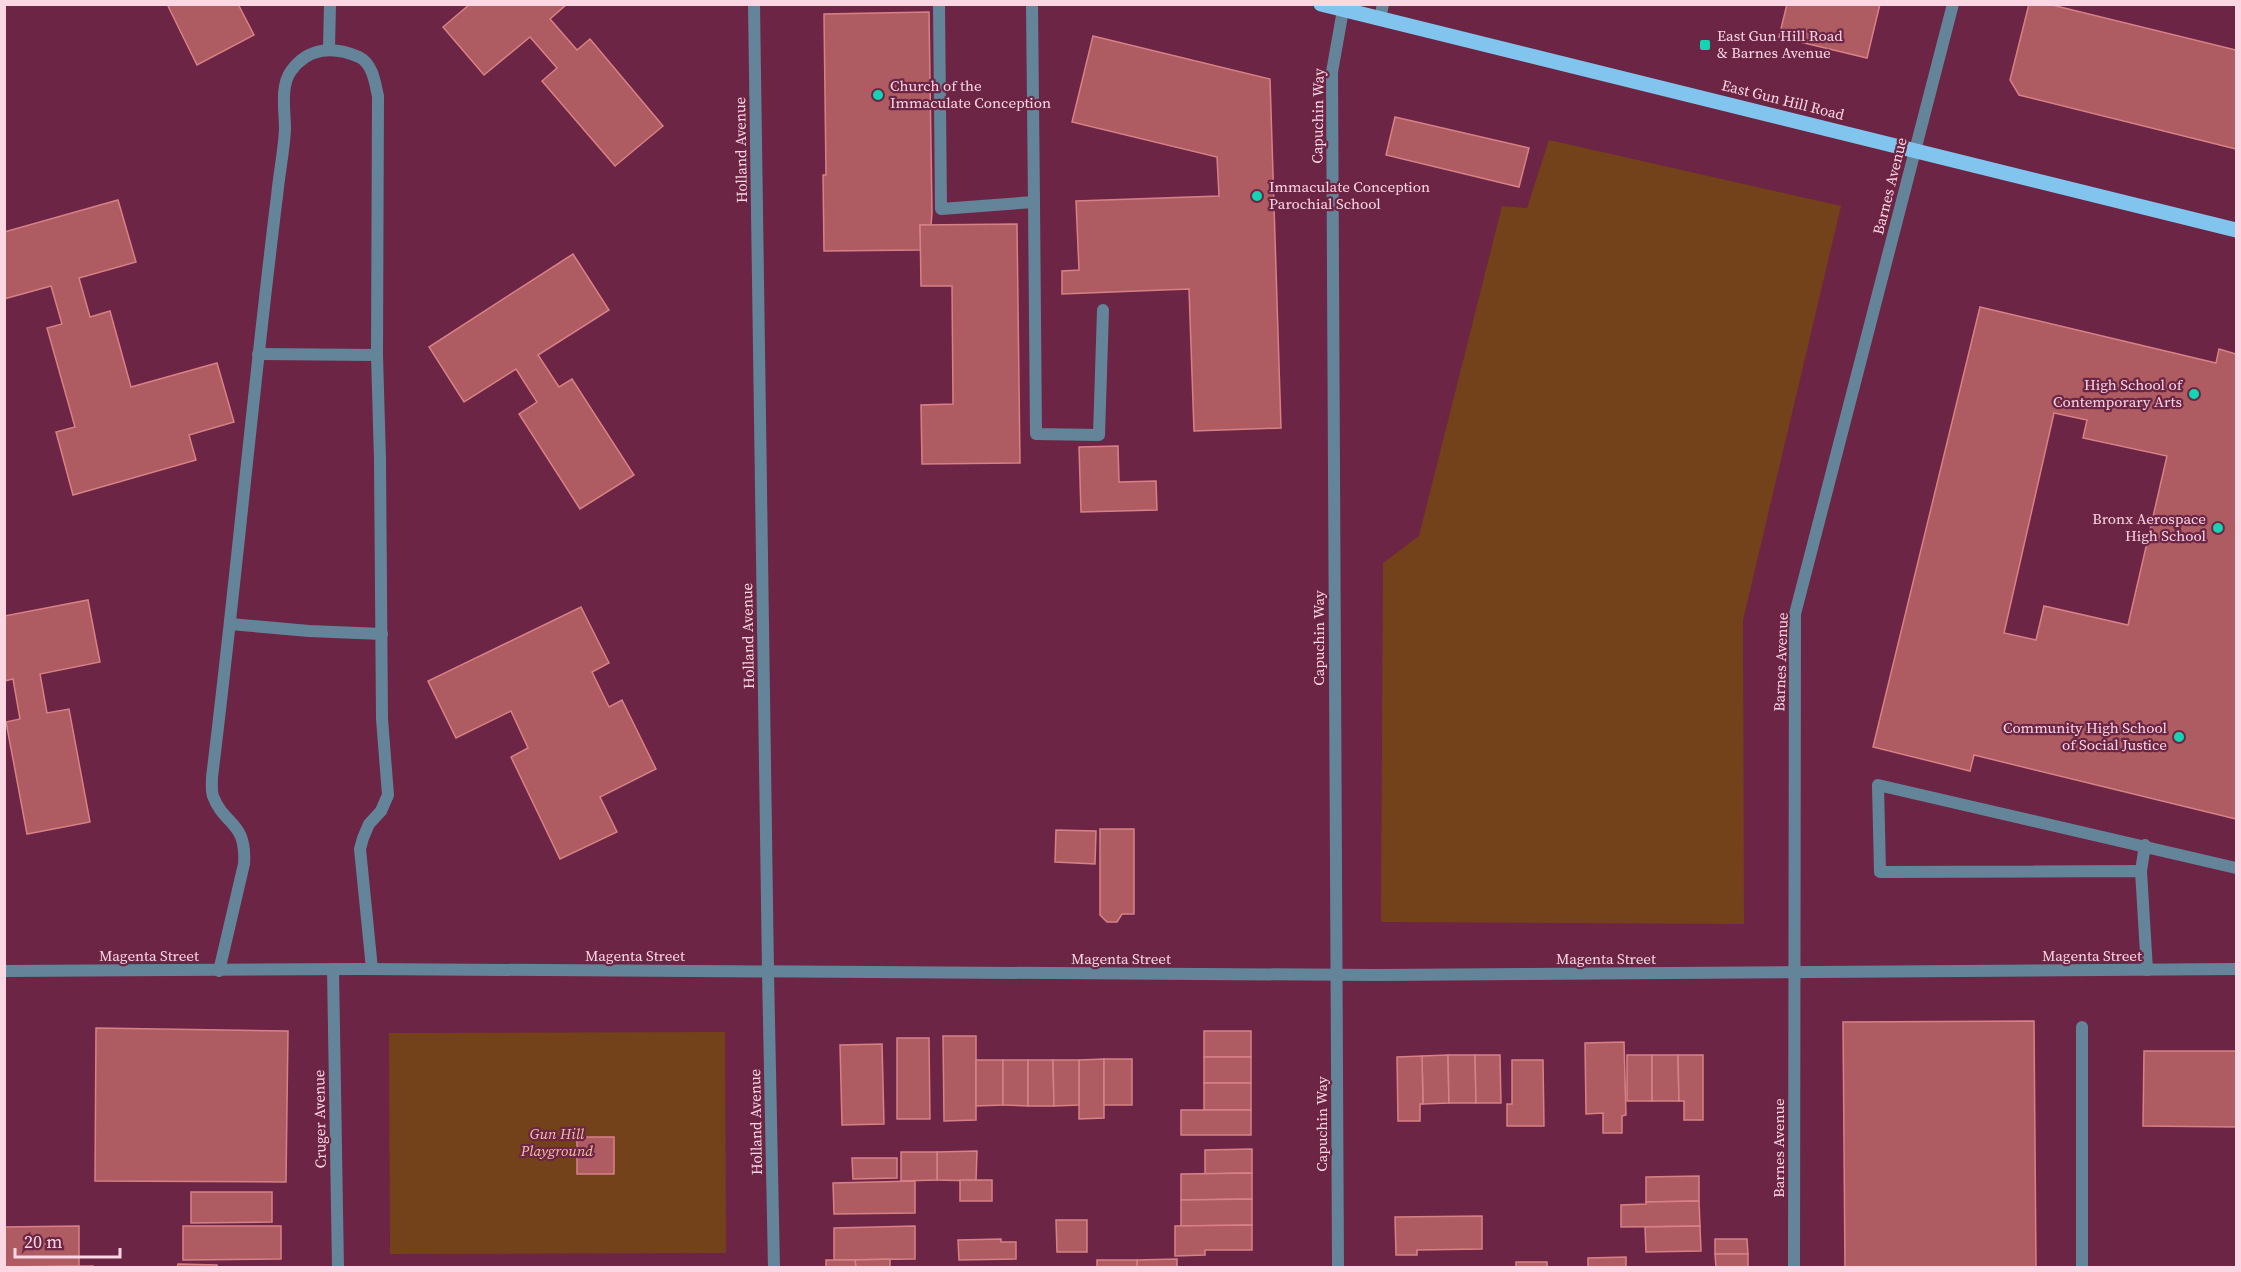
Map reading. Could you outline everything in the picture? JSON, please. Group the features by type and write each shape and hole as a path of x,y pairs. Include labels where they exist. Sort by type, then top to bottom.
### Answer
{"main road":[{"name":"East Gun Hill Road","path":"1321,4 1343,10 1381,12 1915,152 2236,230"}],"street":[{"path":"329,49 330,4"},
{"name":"Holland Avenue","path":"754,4 774,1268"},
{"path":"939,4 941,209 1034,202"},
{"path":"1032,4 1036,434 1099,435 1103,310"},
{"name":"Barnes Avenue","path":"1794,1268 1795,614 1953,4"},
{"name":"Capuchin Way","path":"1338,1268 1332,72 1343,10"},
{"path":"219,971 244,864 245,848 238,830 218,805 212,793 212,777 285,130 284,92 290,72 301,61 312,53 329,49 348,52 364,59 373,73 378,96 377,355 382,719 388,795 381,811 369,824 363,838 360,860 372,969"},
{"path":"258,354 377,355"},
{"path":"230,624 382,634"},
{"path":"2141,871 1880,872 1878,785 2145,845 2236,868"},
{"path":"2145,845 2141,871 2147,970"},
{"name":"Cruger Avenue","path":"333,969 338,1268"},
{"name":"Magenta Street","path":"4,971 372,969 1335,975 2236,969"},
{"path":"2082,1027 2082,1268"}],"green space":[{"path":"1549,140 1841,206 1743,620 1744,924 1381,922 1383,563 1419,536 1502,206 1527,208"},
{"name":"Gun Hill Playground","path":"725,1032 726,1253 390,1254 389,1033"}],"building":[{"path":"167,4 238,4 254,35 197,65"},
{"path":"470,4 567,4 550,19 577,50 590,39 663,126 615,166 542,81 557,68 530,37 484,75 443,27"},
{"path":"1787,4 1880,4 1867,58 1779,37"},
{"path":"2029,4 2048,4 2236,50 2236,149 2019,95 2010,80"},
{"name":"Church of the Immaculate Conception","path":"929,12 932,213 931,225 920,225 921,250 824,251 823,175 826,175 824,14"},
{"path":"1093,36 1270,79 1281,428 1194,431 1189,289 1062,294 1062,271 1079,270 1076,201 1219,196 1217,157 1072,122"},
{"path":"1395,117 1529,148 1519,187 1386,155"},
{"path":"118,200 136,262 79,278 90,317 110,311 131,387 217,363 234,422 189,435 196,460 73,495 56,432 75,427 47,328 62,324 51,286 4,299 4,232"},
{"path":"1017,224 1020,463 922,464 921,405 953,404 952,286 921,286 920,225"},
{"path":"573,254 609,310 538,355 559,387 572,379 634,475 580,509 519,414 537,402 516,369 464,402 429,347"},
{"path":"1980,307 2216,363 2219,349 2236,354 2236,819 1974,755 1970,771 1873,747","holes":["2054,413 2087,420 2083,438 2167,456 2128,625 2044,606 2036,640 2004,633"]},
{"path":"1118,446 1119,482 1156,481 1157,510 1081,512 1079,447"},
{"path":"88,600 100,662 40,674 47,713 69,709 90,822 27,834 6,722 20,719 13,679 4,681 4,616"},
{"path":"581,607 609,663 592,672 609,707 622,700 656,769 600,797 617,832 560,859 511,757 528,748 511,711 456,738 428,681"},
{"path":"1100,829 1134,829 1134,914 1122,914 1117,922 1107,922 1100,915"},
{"path":"1056,830 1096,831 1095,864 1055,862"},
{"path":"2034,1021 2036,1268 1845,1268 1843,1022"},
{"path":"96,1028 288,1031 286,1182 95,1181"},
{"path":"1204,1031 1251,1031 1251,1057 1204,1057"},
{"path":"943,1036 976,1036 976,1120 944,1121"},
{"path":"897,1038 929,1038 930,1119 897,1119"},
{"path":"1624,1042 1626,1115 1622,1116 1622,1133 1603,1133 1603,1113 1586,1114 1585,1043"},
{"path":"882,1044 884,1124 842,1125 840,1045"},
{"path":"2144,1051 2236,1051 2236,1127 2143,1126"},
{"path":"1448,1055 1449,1103 1423,1104 1422,1056"},
{"path":"1448,1055 1475,1055 1476,1103 1449,1103"},
{"path":"1475,1055 1500,1055 1501,1103 1476,1103"},
{"path":"1627,1055 1652,1055 1652,1101 1627,1101"},
{"path":"1652,1055 1678,1055 1679,1101 1652,1101"},
{"path":"1678,1055 1703,1055 1703,1120 1684,1120 1684,1101 1679,1101"},
{"path":"1422,1056 1423,1104 1420,1104 1420,1121 1398,1121 1397,1057"},
{"path":"1204,1057 1251,1057 1251,1083 1204,1083"},
{"path":"1104,1059 1104,1118 1079,1119 1079,1060"},
{"path":"1104,1059 1132,1059 1132,1105 1104,1105"},
{"path":"976,1060 1003,1060 1003,1105 976,1106"},
{"path":"1003,1060 1028,1060 1028,1106 1003,1105"},
{"path":"1028,1060 1053,1060 1054,1106 1028,1106"},
{"path":"1053,1060 1079,1060 1079,1105 1054,1106"},
{"path":"1512,1060 1543,1060 1544,1126 1507,1126 1507,1104 1512,1104"},
{"path":"1204,1083 1251,1083 1251,1110 1204,1110"},
{"path":"1181,1110 1251,1110 1251,1135 1181,1135"},
{"path":"577,1137 614,1137 614,1174 577,1174"},
{"path":"1252,1149 1252,1173 1205,1174 1205,1150"},
{"path":"977,1151 976,1181 937,1180 937,1152"},
{"path":"901,1152 937,1152 937,1180 901,1181"},
{"path":"852,1158 897,1158 897,1178 853,1179"},
{"path":"1252,1173 1252,1199 1181,1200 1181,1174"},
{"path":"1699,1176 1699,1201 1646,1202 1646,1177"},
{"path":"960,1180 992,1180 992,1201 960,1201"},
{"path":"915,1181 915,1213 834,1214 833,1183"},
{"path":"191,1192 272,1192 272,1222 191,1223"},
{"path":"1252,1199 1252,1225 1181,1226 1181,1200"},
{"path":"1699,1201 1700,1226 1621,1227 1621,1205"},
{"path":"1482,1216 1482,1249 1417,1250 1417,1255 1396,1255 1395,1217"},
{"path":"1056,1220 1087,1220 1087,1252 1057,1252"},
{"path":"1252,1225 1252,1250 1205,1250 1205,1255 1175,1256 1175,1226"},
{"path":"79,1226 79,1266 4,1267 4,1227"},
{"path":"183,1226 281,1226 281,1259 183,1260"},
{"path":"915,1226 915,1259 834,1260 834,1228"},
{"path":"1700,1226 1701,1251 1646,1252 1645,1227"},
{"path":"1001,1239 1001,1242 1016,1242 1016,1259 959,1260 958,1240"},
{"path":"1715,1239 1747,1239 1748,1254 1715,1254"},
{"path":"1715,1254 1748,1254 1748,1268 1716,1268"},
{"path":"1626,1257 1626,1268 1588,1268 1588,1258"},
{"path":"890,1259 890,1268 856,1268 855,1260"},
{"path":"1177,1259 1177,1268 1137,1268 1137,1260"},
{"path":"826,1260 855,1260 856,1268 826,1268"},
{"path":"1097,1260 1137,1260 1137,1268 1097,1268"},
{"path":"1516,1262 1547,1262 1547,1268 1516,1268"},
{"path":"178,1264 217,1265 217,1268 177,1268"},
{"path":"93,1266 93,1268 4,1268 4,1267"}],"place":[{"name":"East Gun Hill Road & Barnes Avenue","path":"1705,45"},
{"name":"Church of the Immaculate Conception","path":"878,95"},
{"name":"Immaculate Conception Parochial School","path":"1257,196"},
{"name":"High School of Contemporary Arts","path":"2194,394"},
{"name":"Bronx Aerospace High School","path":"2218,528"},
{"name":"Community High School of Social Justice","path":"2179,737"}]}
